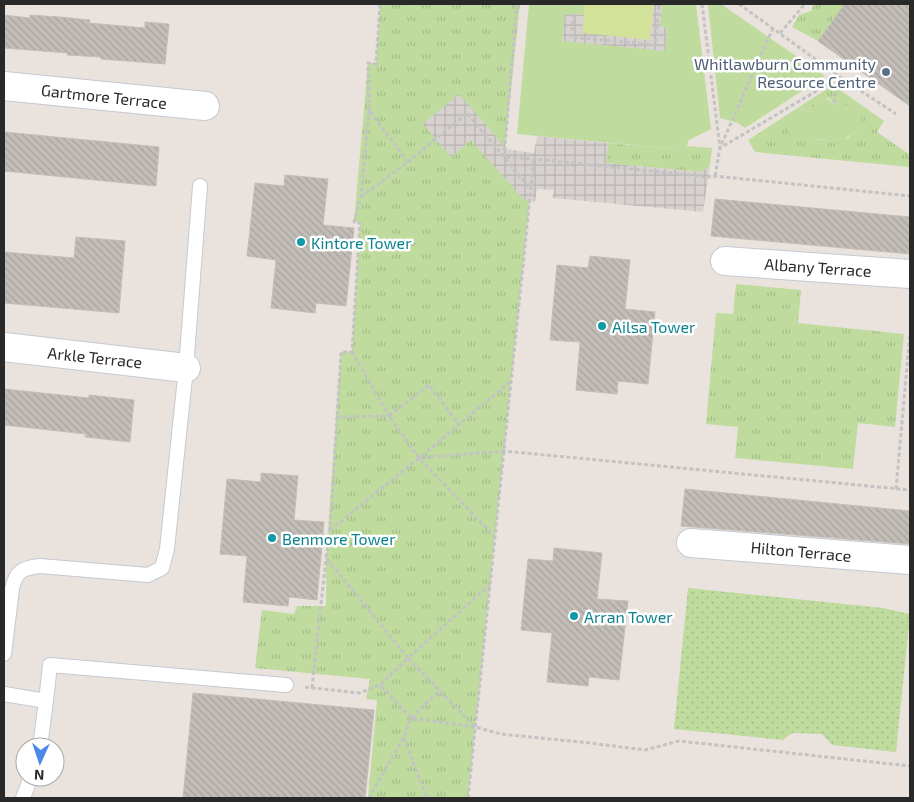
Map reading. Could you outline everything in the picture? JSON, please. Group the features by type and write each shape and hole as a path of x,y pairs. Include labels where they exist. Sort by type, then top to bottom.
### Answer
{"street":[{"name":"Gartmore Terrace","path":"4,86 205,106"},
{"name":"Albany Terrace","path":"725,261 910,274"},
{"name":"Arkle Terrace","path":"4,347 186,368"},
{"name":"Hilton Terrace","path":"691,542 910,560"}],"lane":[{"path":"4,654 12,589 14,579 20,571 40,566 148,575 162,568 167,549 186,368 200,186"},
{"path":"41,737 50,665 286,685"},
{"path":"4,694 46,701"}],"path":[{"path":"380,4 376,64 368,63 369,110 361,198 354,222 360,223 352,352 389,416 419,458 495,536"},
{"path":"504,157 517,4"},
{"path":"574,14 571,37 655,45 659,4"},
{"path":"702,4 720,148"},
{"path":"739,4 840,77 896,114"},
{"path":"797,4 800,9"},
{"path":"780,33 805,4"},
{"path":"715,176 720,148 773,28"},
{"path":"720,148 840,77"},
{"path":"834,103 840,77"},
{"path":"369,110 408,162"},
{"path":"361,198 467,114 530,189"},
{"path":"504,157 910,196"},
{"path":"468,798 534,159"},
{"path":"896,489 910,333"},
{"path":"312,688 330,530 341,352 352,352"},
{"path":"330,530 511,382"},
{"path":"336,418 389,416 429,385 459,425"},
{"path":"419,458 504,451 910,490"},
{"path":"326,558 408,658 475,727"},
{"path":"286,685 359,693 380,685 490,585"},
{"path":"380,685 411,718 475,727 501,734 590,742 645,750 679,741 910,766"},
{"path":"369,798 404,737 411,718 440,690"},
{"path":"404,737 427,798"}],"green space":[{"path":"380,4 520,4 504,156 534,159 468,798 368,798 377,700 366,699 370,679 255,668 262,610 294,614 297,606 326,606 326,558 341,352 352,351 360,223 354,222 368,63 376,63"},
{"path":"529,4 585,4 584,15 565,14 665,51 667,28 660,26 662,4 696,4 711,129 689,140 685,150 517,134"},
{"path":"585,4 654,4 650,40 582,33"},
{"path":"708,4 721,4 825,76 745,128 738,123 720,118"},
{"path":"814,4 845,4 818,41 792,27 799,15 811,11"},
{"path":"833,85 884,121 877,132 910,155 910,167 755,152 748,140","holes":["828,98 837,105 852,106 859,132 832,143 824,139 815,140 800,110 810,112 817,101"]},
{"path":"822,96 835,104 849,105 858,110 862,120 859,132 851,134 839,143 832,143 824,139 799,140 792,136 787,130 787,121 792,112 800,110 810,112"},
{"path":"608,143 685,150 687,146 712,148 710,166 702,172 606,163"},
{"path":"736,284 801,290 798,323 904,334 895,427 858,423 853,469 735,458 738,427 706,424 716,313 733,314"},
{"path":"688,588 883,608 910,614 896,752 832,745 822,734 792,733 783,740 674,729"}],"shaded area":[{"path":"654,4 662,4 660,26 667,28 665,51 562,41 565,14 584,15 582,33 650,40"},
{"path":"459,94 505,147 511,150 534,153 537,136 608,143 606,163 702,172 710,166 703,212 552,198 554,190 537,189 535,202 523,199 471,140 451,157 423,124"}],"building":[{"name":"Whitlawburn Community Resource Centre","path":"845,4 910,4 910,106 818,41"},
{"path":"4,15 30,18 30,15 60,17 90,20 89,23 145,28 145,22 169,24 165,64 4,48"},
{"path":"4,132 159,147 156,186 4,171"},
{"name":"Kintore Tower","path":"285,175 328,179 323,225 354,228 346,306 316,303 315,313 271,308 276,260 247,256 255,183 284,186"},
{"path":"715,199 910,217 910,254 711,236"},
{"path":"76,237 125,241 119,313 4,303 4,252 74,258"},
{"name":"Ailsa Tower","path":"590,256 630,260 625,309 655,312 648,384 618,381 617,394 576,390 580,342 550,340 557,265 588,268"},
{"path":"4,389 89,398 89,395 134,400 130,442 85,437 86,434 4,425"},
{"name":"Benmore Tower","path":"261,473 298,476 294,520 324,522 317,600 289,597 288,606 243,602 247,556 220,554 227,479 261,482"},
{"path":"685,489 910,511 910,544 681,526"},
{"name":"Arran Tower","path":"554,548 602,553 597,599 628,601 619,680 589,677 588,686 547,682 552,633 521,630 528,559 553,561"},
{"path":"193,693 374,710 365,798 183,798"}],"place":[{"name":"Whitlawburn Community Resource Centre","path":"886,72"},
{"name":"Kintore Tower","path":"301,242"},
{"name":"Ailsa Tower","path":"602,326"},
{"name":"Benmore Tower","path":"272,538"},
{"name":"Arran Tower","path":"574,616"}]}
